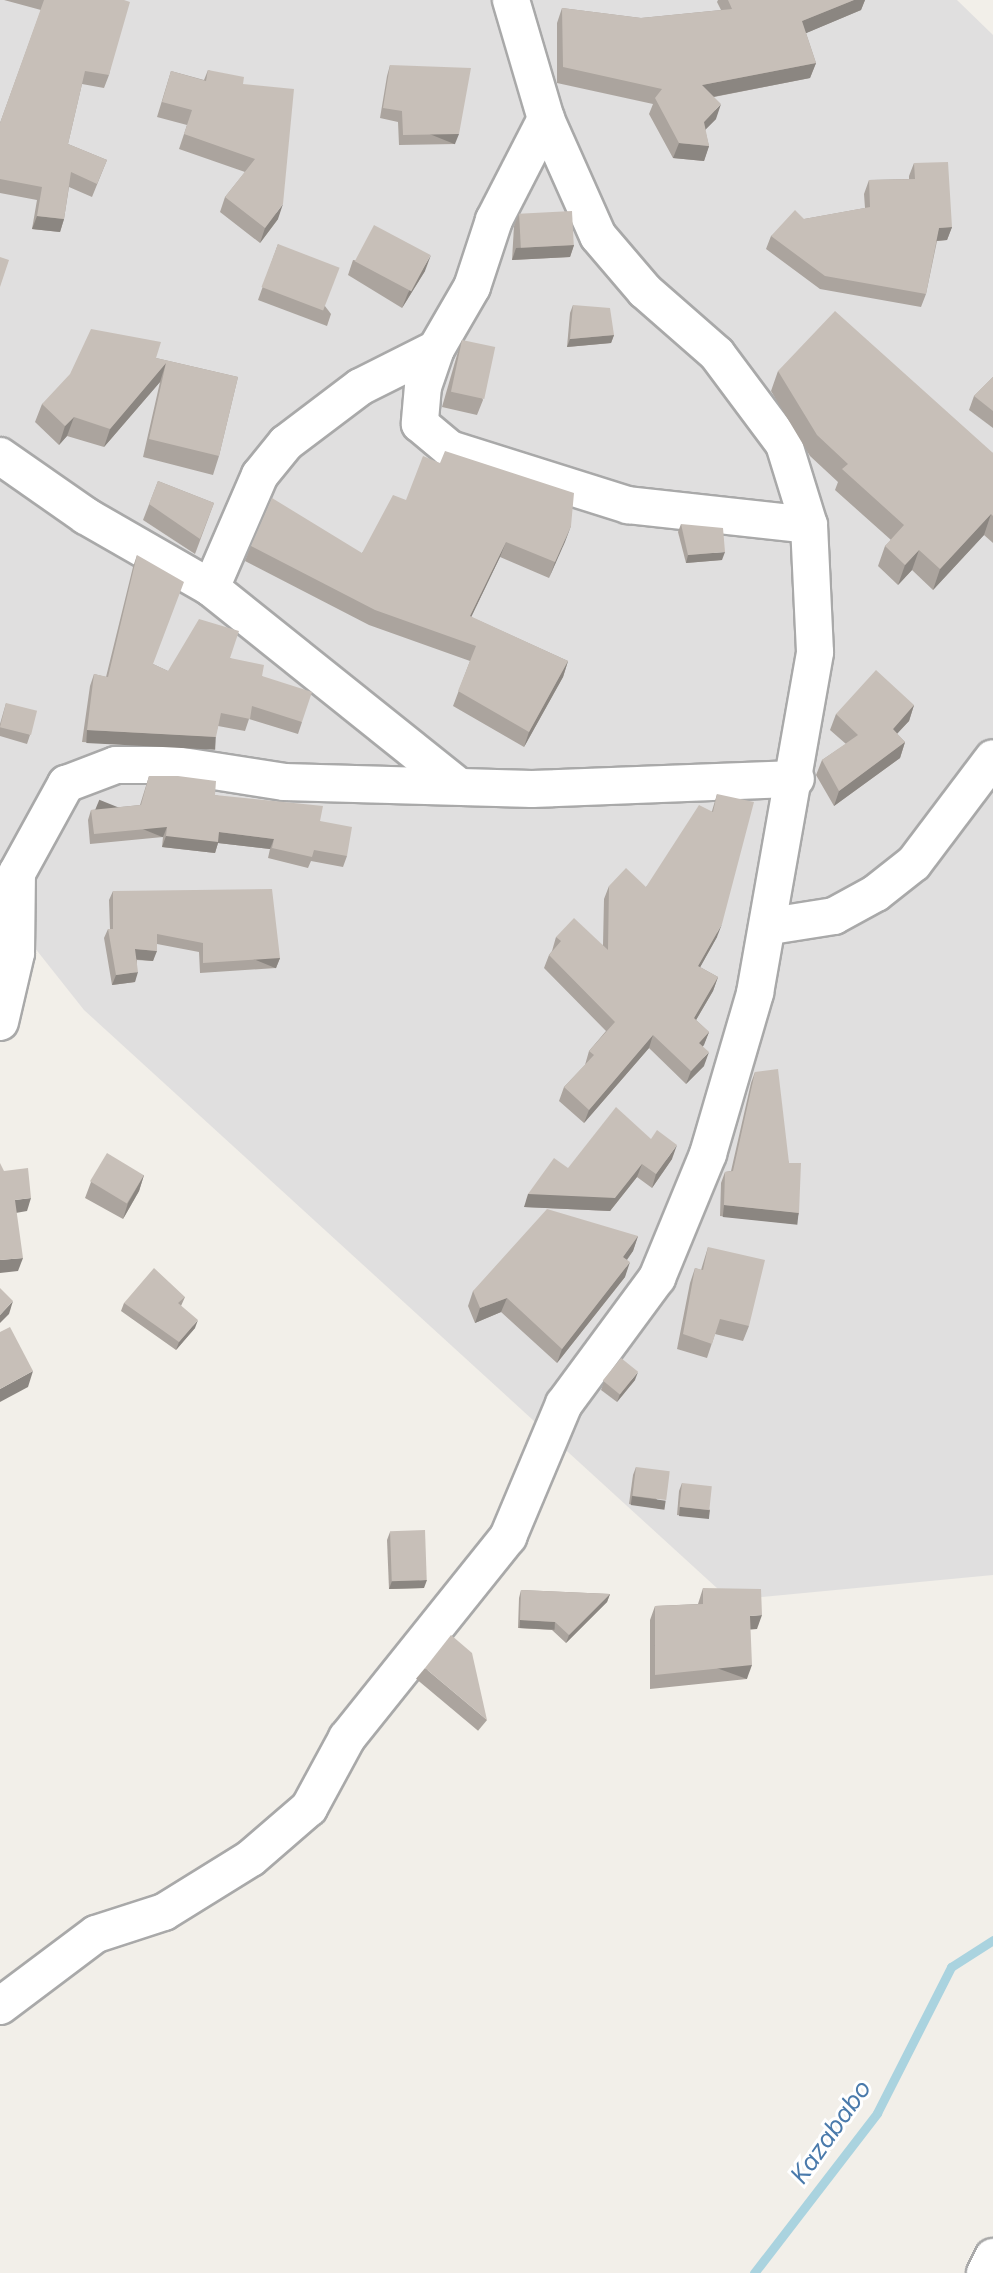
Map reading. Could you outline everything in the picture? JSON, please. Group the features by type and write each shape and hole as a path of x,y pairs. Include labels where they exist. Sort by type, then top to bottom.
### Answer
{"street":[{"path":"0,2006 96,1934 164,1912 251,1858 309,1808 347,1738 508,1537 564,1404 657,1278 708,1154 771,926 815,652 809,525 784,444 717,354 645,291 598,236 546,119 511,0"},
{"path":"546,119 494,220 472,287 436,349 423,386 420,424 450,449 628,505 809,525"},
{"path":"211,588 260,475 286,443 360,387 436,349"},
{"path":"0,456 211,588 456,784"},
{"path":"771,926 834,916 876,893 914,863 993,758"},
{"path":"0,1022 16,953 17,873 66,784 131,765 284,782 701,787 796,779"},
{"path":"985,2273 993,2257"}],"shaded area":[{"path":"0,0 957,0 993,35 993,1575 730,1600 84,1010 0,904"}],"building":[{"path":"44,0 130,2 109,75 85,71 68,144 107,160 97,184 71,172 64,219 37,216 42,187 0,179 0,123"},
{"path":"728,0 854,0 802,21 816,63 702,85 721,104 704,122 709,146 679,143 655,98 662,89 563,67 562,8 641,18 732,9"},
{"path":"390,65 471,68 459,134 403,135 402,111 383,108"},
{"path":"208,70 244,77 243,84 294,89 283,204 265,228 225,197 255,159 184,134 192,110 162,102 171,71 206,81"},
{"path":"948,162 952,227 939,228 926,294 825,276 771,236 795,210 804,219 870,207 869,180 915,179 914,163"},
{"path":"572,211 574,245 521,248 519,214"},
{"path":"374,225 431,255 411,291 355,261"},
{"path":"278,244 340,268 323,311 262,287"},
{"path":"0,257 9,260 0,287"},
{"path":"573,305 610,308 614,335 570,339"},
{"path":"835,311 993,453 993,516 991,514 940,569 919,550 905,565 885,546 904,525 842,469 848,464 817,435 778,371"},
{"path":"91,329 161,342 156,358 238,377 219,456 149,439 166,363 110,429 74,417 65,426 42,404 70,374"},
{"path":"462,340 495,347 484,399 451,392"},
{"path":"993,377 993,411 974,396"},
{"path":"445,451 574,493 571,526 555,562 506,542 470,616 568,661 529,732 458,691 476,646 375,610 251,546 272,498 362,553 393,495 406,500 423,456 440,463"},
{"path":"158,481 214,503 200,539 149,504"},
{"path":"681,524 723,528 725,552 688,555"},
{"path":"137,555 184,582 153,664 168,671 199,619 239,631 230,658 264,665 262,676 312,692 302,722 252,706 250,719 221,713 216,737 87,730 94,674 108,677"},
{"path":"876,670 914,705 893,729 905,742 839,791 822,760 858,735 836,714"},
{"path":"6,703 37,711 31,735 0,727"},
{"path":"149,776 216,781 215,795 323,806 320,821 352,827 347,856 314,850 312,857 272,848 274,839 219,832 218,842 166,836 167,827 94,834 91,810 141,805"},
{"path":"717,794 754,802 722,924 698,966 718,977 694,1018 709,1032 699,1043 709,1052 691,1071 653,1035 589,1110 564,1087 594,1055 589,1051 615,1022 549,955 561,941 556,937 574,918 608,950 609,886 626,868 646,887 699,805 713,812"},
{"path":"272,889 280,958 203,963 203,943 157,934 157,951 135,949 138,972 116,975 108,929 113,929 113,891"},
{"path":"778,1069 789,1163 801,1163 799,1213 724,1205 725,1172 733,1171 755,1072"},
{"path":"616,1107 651,1139 657,1130 677,1145 656,1174 642,1164 615,1198 528,1194 554,1158 568,1168"},
{"path":"107,1153 144,1175 127,1203 90,1181"},
{"path":"0,1163 4,1171 28,1168 31,1198 15,1200 23,1258 0,1260"},
{"path":"547,1209 638,1236 623,1257 630,1262 562,1349 507,1298 480,1308 473,1291"},
{"path":"708,1247 765,1260 749,1326 720,1319 712,1344 683,1334 695,1268 703,1270"},
{"path":"154,1268 185,1297 178,1303 198,1320 179,1342 124,1303"},
{"path":"0,1288 13,1301 0,1315"},
{"path":"10,1327 33,1371 0,1389 0,1332"},
{"path":"621,1358 638,1372 620,1394 603,1381"},
{"path":"636,1467 670,1471 666,1500 632,1496"},
{"path":"682,1483 712,1486 709,1510 679,1507"},
{"path":"425,1530 427,1580 392,1581 390,1531"},
{"path":"703,1588 761,1589 762,1615 750,1616 752,1665 655,1675 655,1606 703,1604"},
{"path":"521,1590 610,1594 569,1635 555,1622 520,1620"},
{"path":"451,1635 472,1653 487,1720 425,1668"}],"waterway":[{"name":"Kazababo","path":"754,2273 877,2113 951,1967 993,1940"}]}
